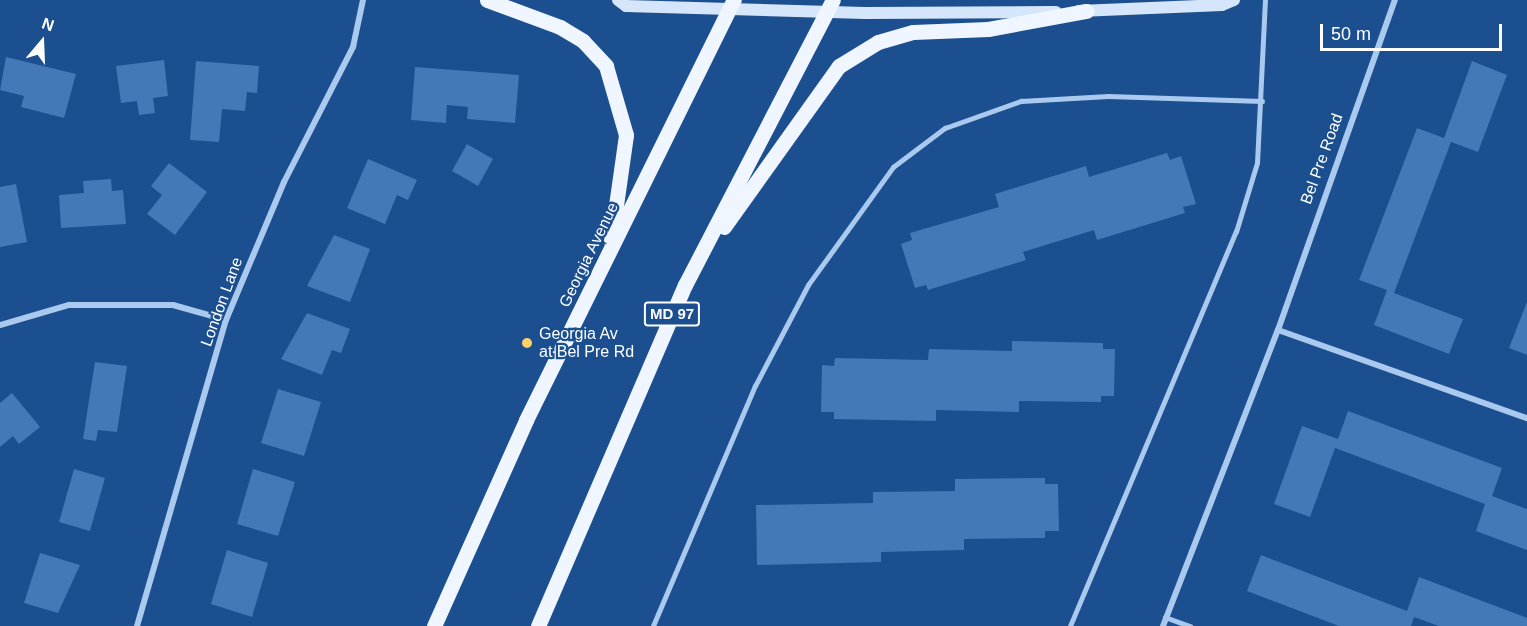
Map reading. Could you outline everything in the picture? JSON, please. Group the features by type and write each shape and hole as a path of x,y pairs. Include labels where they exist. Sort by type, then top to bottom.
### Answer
{"main road":[{"path":"487,0 560,27 584,41 606,66 626,135 609,258"},
{"path":"618,0 626,6 731,4 1086,11 1222,5 1234,0"},
{"name":"Georgia Avenue","path":"434,626 526,420 609,258 679,102 731,4"},
{"name":"MD 97","path":"538,626 691,273 830,6"},
{"path":"691,273 839,66 878,42 913,32 988,29 1086,11"}],"street":[{"name":"London Lane","path":"137,626 226,320 284,182 353,47 363,0"},
{"name":"Bel Pre Road","path":"1163,626 1278,330 1395,0"},
{"path":"0,324 69,305 173,305 226,320"},
{"path":"1278,330 1527,418"}],"lane":[{"path":"1070,626 1236,232 1257,163 1262,101 1265,0"},
{"path":"653,626 755,386 808,285 893,167 945,128 1021,101 1108,96 1262,101"},
{"path":"1165,617 1190,626"}],"building":[{"path":"6,57 76,74 64,118 21,107 24,96 0,90"},
{"path":"164,60 168,96 153,98 155,113 139,115 137,101 121,103 116,66"},
{"path":"196,61 259,66 257,93 247,92 245,111 222,109 219,142 190,140"},
{"path":"1472,61 1507,75 1478,152 1451,142 1394,293 1463,319 1449,354 1374,325 1387,290 1359,280 1417,128 1444,138"},
{"path":"415,67 519,75 515,123 467,119 468,107 447,105 446,123 411,120"},
{"path":"467,144 493,159 478,186 452,171"},
{"path":"1167,153 1170,160 1181,156 1196,204 1183,207 1185,213 1097,240 1094,230 1023,252 1026,260 928,290 926,285 915,288 901,244 912,240 910,233 999,207 995,194 1086,166 1089,177"},
{"path":"368,159 417,180 408,200 397,195 385,224 347,208"},
{"path":"169,163 207,192 175,235 147,214 162,195 151,186"},
{"path":"111,179 112,191 123,190 126,224 61,228 59,195 84,193 83,181"},
{"path":"16,184 27,242 0,247 0,187"},
{"path":"334,235 370,249 350,302 307,286"},
{"path":"1527,302 1527,355 1509,348"},
{"path":"307,313 350,329 341,353 332,350 322,375 281,359"},
{"path":"1012,341 1103,343 1103,349 1115,349 1114,396 1101,396 1101,402 1019,401 1019,412 936,410 936,421 834,419 834,412 821,412 822,365 834,366 835,358 928,360 929,349 1012,351"},
{"path":"95,362 127,366 117,432 98,430 96,441 83,439"},
{"path":"278,389 321,402 304,456 261,443"},
{"path":"12,393 40,427 19,444 13,436 0,447 0,403"},
{"path":"1348,411 1502,468 1492,496 1527,509 1527,550 1476,531 1485,504 1335,448 1310,517 1274,504 1302,426 1338,439"},
{"path":"74,469 105,478 90,531 59,522"},
{"path":"253,469 295,482 278,536 237,524"},
{"path":"1045,478 1045,484 1058,484 1059,531 1045,531 1045,538 964,539 964,550 881,552 881,562 757,565 756,505 873,503 873,492 955,491 955,479"},
{"path":"227,550 268,563 252,617 211,604"},
{"path":"40,553 80,565 58,613 24,603"},
{"path":"1261,555 1407,611 1419,577 1527,618 1527,626 1439,626 1414,617 1411,626 1339,626 1247,591"}],"place":[{"name":"Georgia Av at Bel Pre Rd","path":"527,343"}]}
